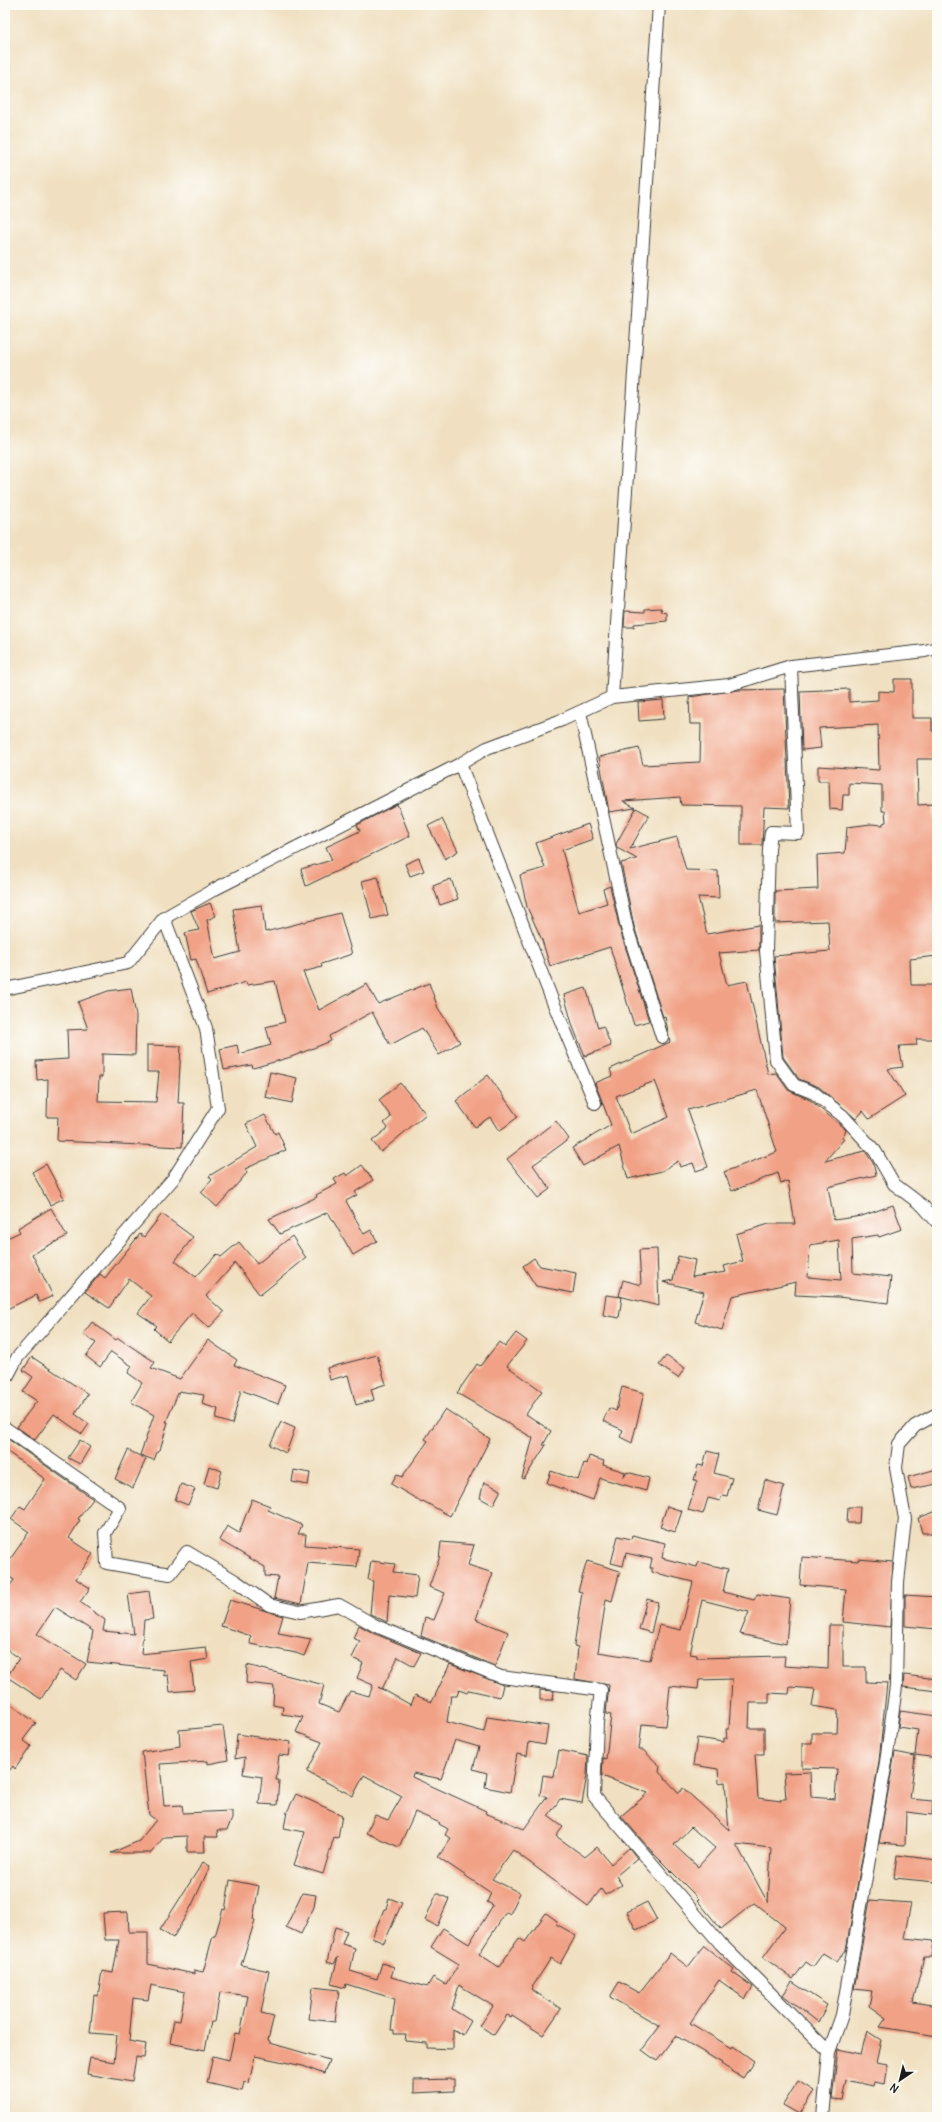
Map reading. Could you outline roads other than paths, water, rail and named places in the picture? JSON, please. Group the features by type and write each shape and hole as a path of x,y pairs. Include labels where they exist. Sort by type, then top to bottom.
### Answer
{"street":[{"path":"612,697 659,5"},
{"path":"5,989 128,963 164,918 215,889 460,764 487,748 580,712 612,697 729,685 791,666 924,651 937,648"},
{"path":"791,666 798,833 771,832 769,857 766,951 776,1060 794,1085 814,1094 843,1116 875,1151 894,1184 923,1206 937,1222"},
{"path":"580,712 627,928 662,1037"},
{"path":"460,764 553,1002 596,1103"},
{"path":"5,1381 17,1358 172,1179 218,1108 206,1028 164,918"},
{"path":"823,2117 829,2052 842,2015 886,1762 896,1686 898,1582 905,1519 896,1468 899,1444 915,1426 937,1414"},
{"path":"5,1428 120,1508 105,1533 107,1563 170,1574 187,1552 237,1582 269,1605 300,1612 339,1605 376,1626 501,1677 601,1690 597,1723 594,1796 720,1943 829,2052"}]}
